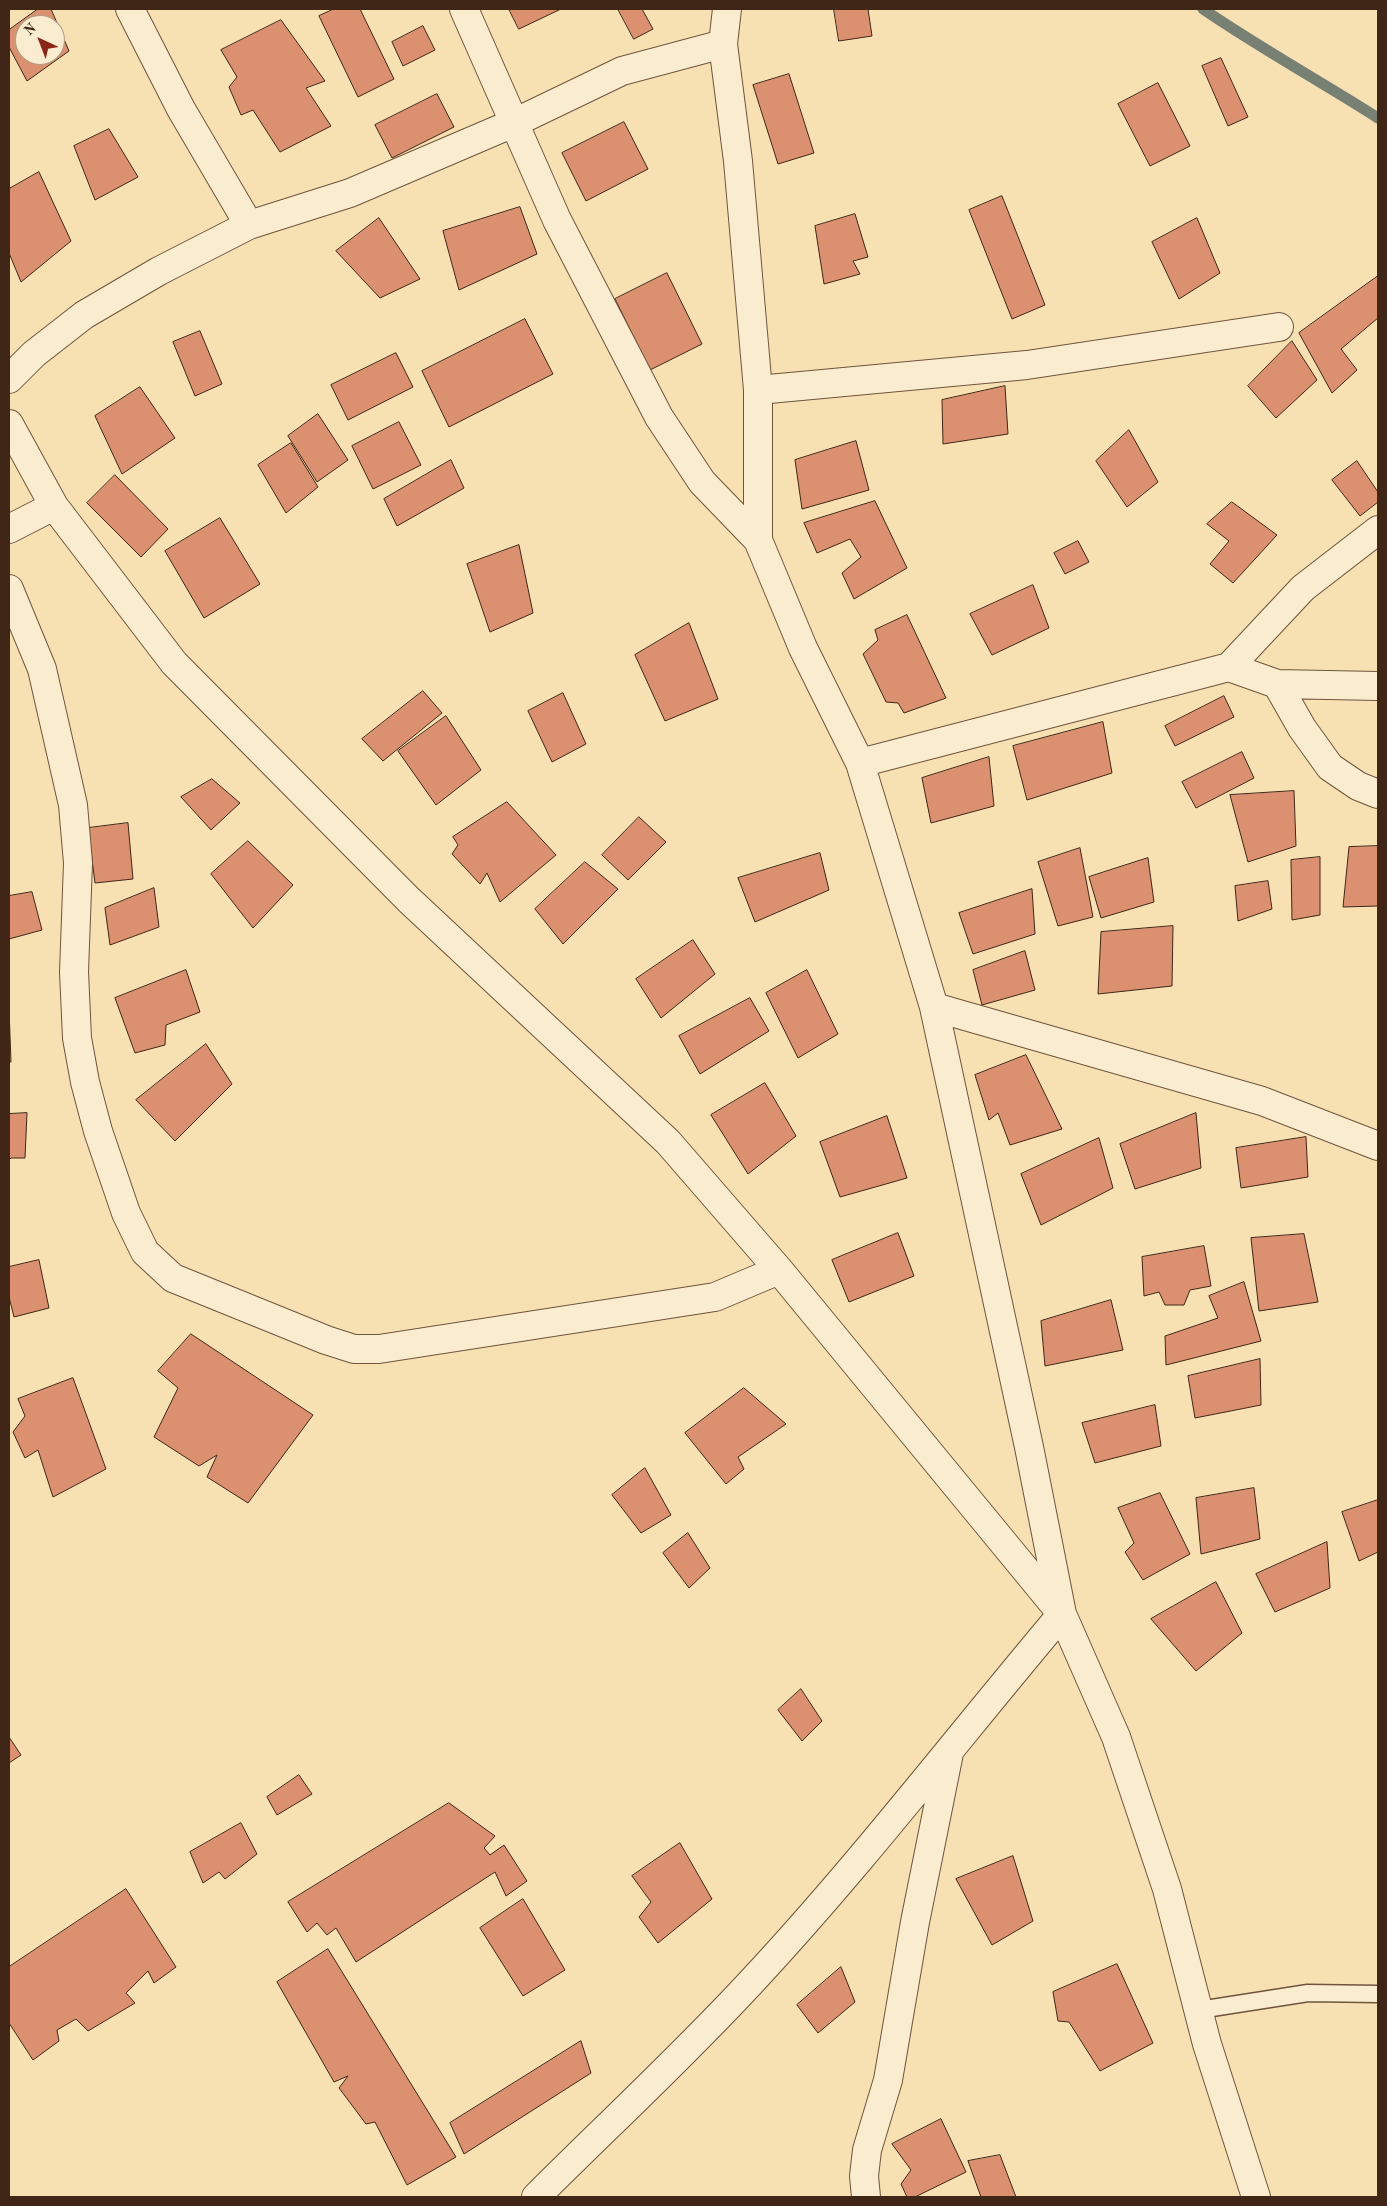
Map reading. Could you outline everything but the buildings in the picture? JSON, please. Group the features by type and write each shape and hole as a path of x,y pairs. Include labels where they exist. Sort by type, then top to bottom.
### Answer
{"street":[{"path":"130,9 182,109 249,225"},
{"path":"464,9 516,122 557,220 658,417 702,482 758,540 803,648 860,763 934,1007 1029,1447 1062,1614 1116,1737 1167,1889 1198,2010 1256,2197"},
{"path":"727,9 723,44 738,161 758,390 758,540"},
{"path":"9,379 34,354 84,315 159,271 249,225 350,193 516,122 622,71 723,44"},
{"path":"758,390 1027,365 1278,327"},
{"path":"9,424 54,506 174,663 409,900 668,1142 779,1270 1062,1614"},
{"path":"9,529 54,506"},
{"path":"860,763 1229,667 1303,588 1378,530"},
{"path":"9,589 42,669 73,805 78,863 74,972 77,1038 85,1082 98,1131 126,1213 145,1252 173,1278 326,1340 354,1349 379,1348 436,1340 715,1297 779,1270"},
{"path":"1229,667 1277,684 1378,686"},
{"path":"1277,684 1302,728 1330,768 1358,786 1378,794"},
{"path":"934,1007 1262,1101 1378,1146"},
{"path":"536,2197 753,1980 873,1846 950,1748 1062,1614"},
{"path":"866,2197 864,2176 867,2150 888,2080 915,1922 950,1748"}],"lane":[{"path":"1198,2010 1308,1993 1378,1994"}],"waterway":[{"path":"1203,9 1378,118"}]}
